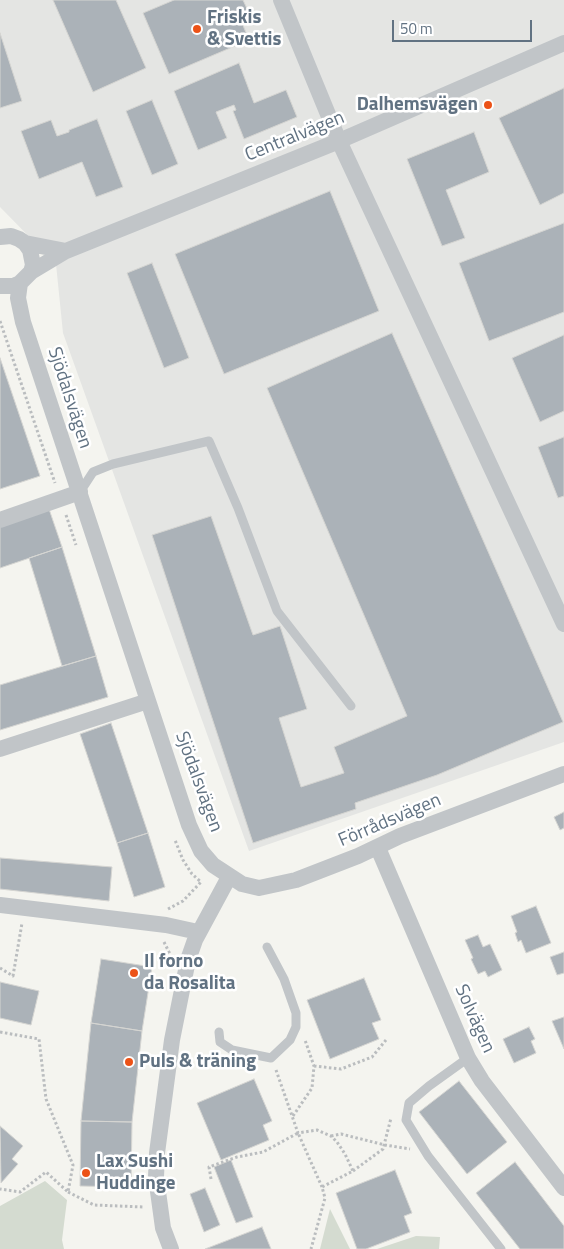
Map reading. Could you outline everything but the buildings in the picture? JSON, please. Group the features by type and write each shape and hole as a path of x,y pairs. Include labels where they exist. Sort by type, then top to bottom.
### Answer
{"street":[{"path":"281,0 340,141 564,624"},
{"name":"Centralvägen","path":"25,278 66,251 340,141 564,43"},
{"path":"9,236 66,251"},
{"name":"Sjödalsvägen","path":"9,236 32,257 18,298 23,322 189,824 207,858 229,877"},
{"path":"0,287 13,286 25,278"},
{"name":"Sjödalsvägen","path":"0,287 23,322"},
{"path":"0,520 80,492"},
{"path":"0,749 148,701"},
{"name":"Förrådsvägen","path":"229,877 242,884 259,888 296,880 378,848 400,836 564,774"},
{"name":"Solvägen","path":"378,848 468,1058 482,1081 564,1188"},
{"path":"171,1249 163,1228 156,1177 157,1153 172,1040 188,960 198,932 229,877"},
{"path":"0,905 166,925 198,932"}],"lane":[{"path":"80,492 93,472 113,464 209,441 238,508 277,611 351,706"},
{"path":"219,1032 220,1042 232,1050 271,1058 290,1040 296,1027 296,1013 284,979 267,947"},
{"path":"468,1058 409,1103 406,1120 428,1156 501,1249"}],"path":[{"path":"0,968 12,976 24,908"},
{"path":"292,1116 312,1088 314,1066 296,1013"},
{"path":"0,1032 39,1038 46,1099 73,1165 68,1192"},
{"path":"314,1066 341,1069 372,1057 386,1040"},
{"path":"271,1058 298,1133 325,1198 311,1249"},
{"path":"322,1187 353,1171 383,1149 392,1117 396,1112"},
{"path":"211,1179 209,1167 237,1157 263,1152 298,1133 317,1130 331,1136 337,1142 353,1171"},
{"path":"331,1136 341,1134 408,1149"},
{"path":"0,1189 20,1192 46,1172 68,1192 94,1205 146,1207"}],"shaded area":[{"path":"0,0 564,0 564,742 249,851 63,333 56,264 0,207"},
{"path":"45,1181 67,1200 62,1240 64,1249 0,1249 0,1206"},
{"path":"330,1209 350,1249 320,1249"},
{"path":"416,1236 440,1237 439,1249 377,1249"}],"place":[{"name":"Friskis & Svettis","path":"197,29"},
{"name":"Dalhemsvägen","path":"488,105"},
{"name":"Il forno da Rosalita","path":"134,973"},
{"name":"Puls & träning","path":"129,1062"},
{"name":"Lax Sushi Huddinge","path":"86,1173"}]}
